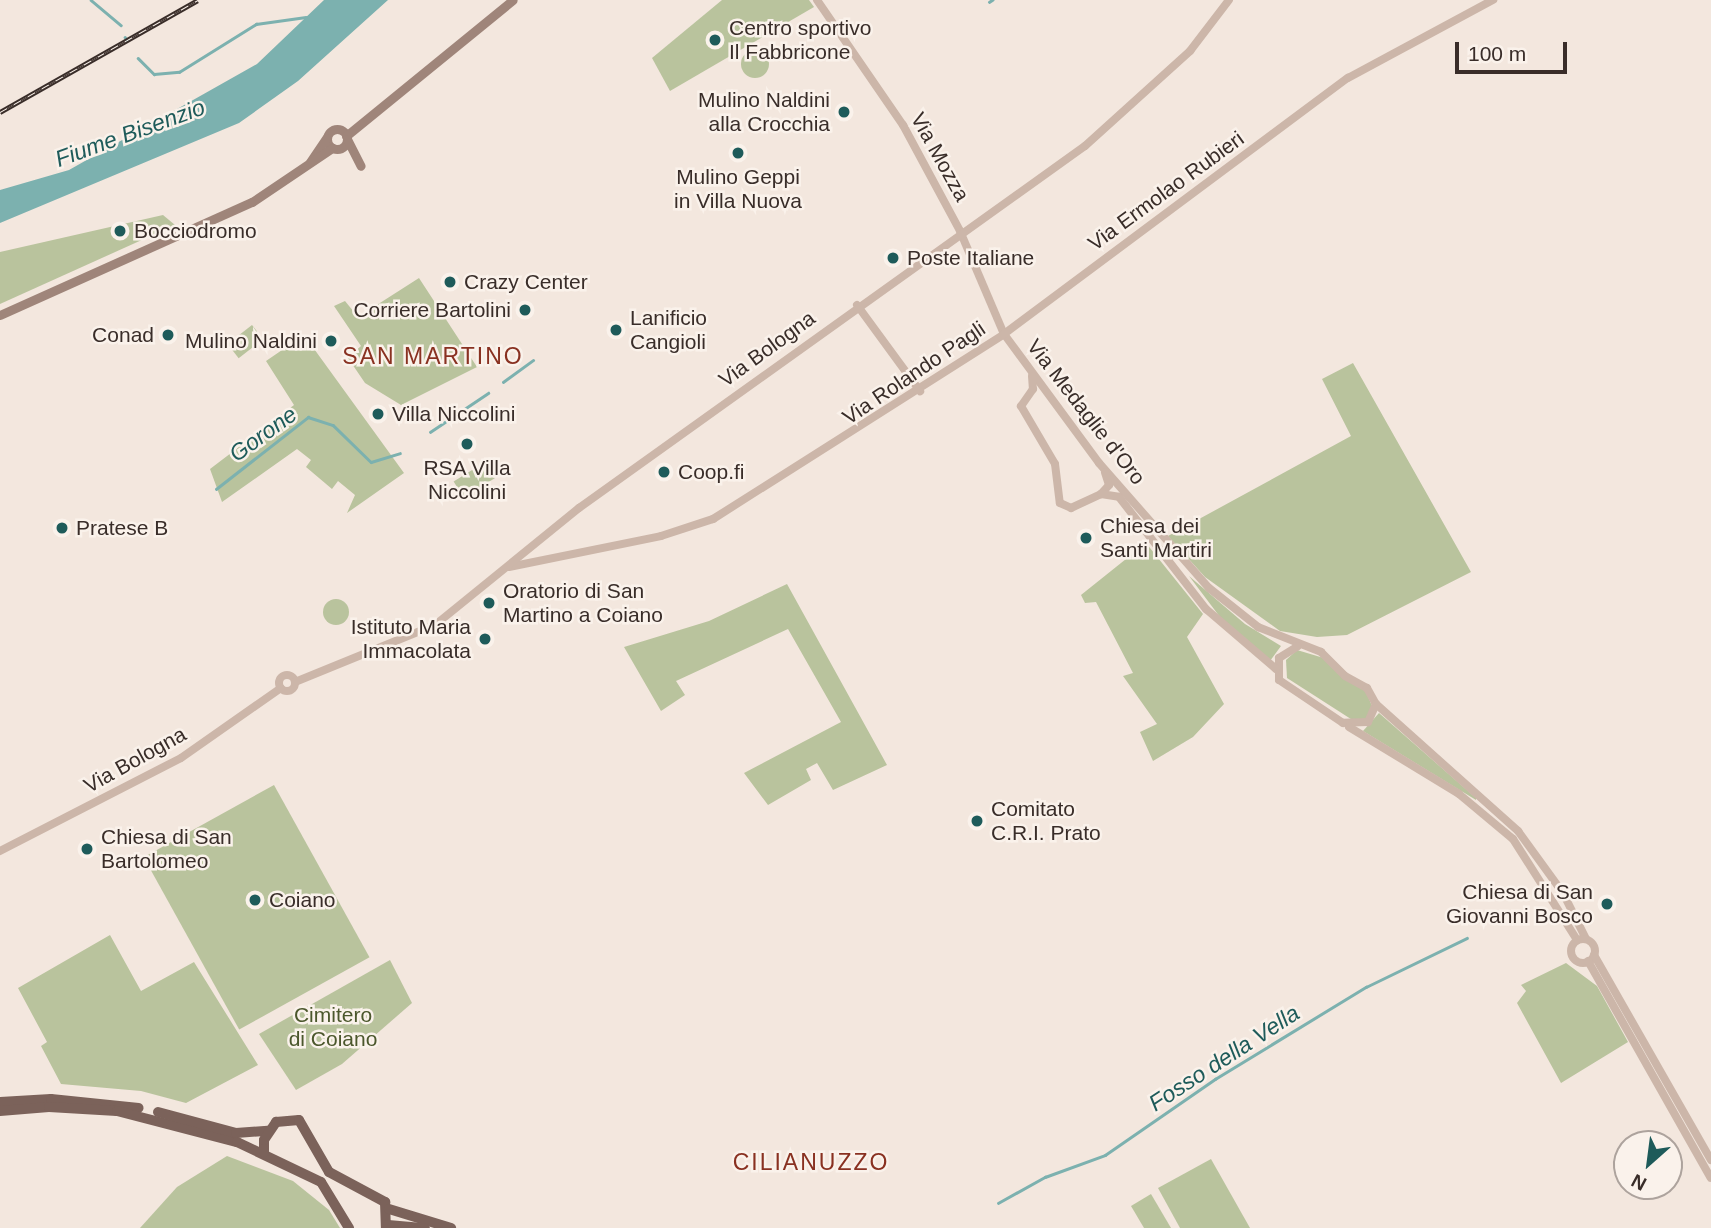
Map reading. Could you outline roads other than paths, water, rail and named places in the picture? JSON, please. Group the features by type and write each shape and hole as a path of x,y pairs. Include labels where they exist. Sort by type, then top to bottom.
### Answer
{"main road":[{"path":"0,315 241,208 304,169 513,0"},
{"path":"304,169 331,130 341,140"},
{"path":"326,138 341,140"},
{"path":"0,1102 119,1104 236,1133 268,1131 285,1118 299,1120 329,1172 380,1197 389,1209 451,1228"},
{"path":"0,1111 49,1107 117,1111 264,1152 276,1164 321,1182 349,1228"},
{"path":"264,1152 268,1131"},
{"path":"389,1209 387,1227 425,1228"}],"street":[{"name":"Via Mozza","path":"817,0 888,101 960,231 1004,334"},
{"name":"Via Bologna","path":"281,688 292,690 295,682 435,625 533,547 857,306 960,231 1032,186 1121,117 1190,51 1229,0"},
{"name":"Via Ermolao Rubieri","path":"1004,334 1349,78 1493,0"},
{"path":"857,306 920,391"},
{"name":"Via Rolando Pagli","path":"506,568 699,525 843,441 1004,334"},
{"name":"Via Medaglie d'Oro","path":"1004,334 1099,463 1209,588 1258,627 1330,659 1345,677 1367,688 1376,704 1518,831 1563,893 1582,939"},
{"path":"985,346 1015,350"},
{"path":"1031,373 1030,393 1021,407 1057,468 1058,501 1065,508 1075,507 1101,494 1109,482 1099,463"},
{"path":"1030,393 1047,394"},
{"name":"Via Medaglie d'Oro","path":"1101,494 1113,494 1231,636 1276,669 1279,680 1459,794 1513,839 1562,915 1582,939"},
{"path":"533,547 543,561"},
{"path":"1276,669 1284,651 1298,646"},
{"name":"Via Bologna","path":"0,851 181,758 281,688 285,675 295,682"},
{"path":"1343,723 1366,725 1376,704"},
{"path":"1582,939 1572,956 1591,958"},
{"path":"1582,939 1711,1178"},
{"path":"1591,958 1711,1160"}],"water":[{"path":"324,0 388,0 298,81 239,123 0,223 0,190 69,170 257,64"}],"waterway":[{"path":"91,0 121,25"},
{"path":"138,58 154,74 179,72 256,24 306,17"},
{"name":"Gorone","path":"503,382 533,360"},
{"name":"Gorone","path":"430,432 488,393"},
{"name":"Gorone","path":"216,489 308,417 333,425 371,462 400,453"},
{"name":"Fosso della Vella","path":"998,1203 1045,1177 1105,1155 1215,1079 1366,987 1467,938"}],"railway":[{"path":"0,112 198,0"}],"place":[{"name":"Centro sportivo Il Fabbricone","path":"715,40"},
{"name":"Mulino Naldini alla Crocchia","path":"844,112"},
{"name":"Mulino Geppi in Villa Nuova","path":"738,153"},
{"name":"Bocciodromo","path":"120,231"},
{"name":"Poste Italiane","path":"893,258"},
{"name":"Crazy Center","path":"450,282"},
{"name":"Corriere Bartolini","path":"525,310"},
{"name":"Lanificio Cangioli","path":"616,330"},
{"name":"Conad","path":"168,335"},
{"name":"Mulino Naldini","path":"331,341"},
{"name":"Villa Niccolini","path":"378,414"},
{"name":"RSA Villa Niccolini","path":"467,444"},
{"name":"Coop.fi","path":"664,472"},
{"name":"Pratese B","path":"62,528"},
{"name":"Chiesa dei Santi Martiri","path":"1086,538"},
{"name":"Oratorio di San Martino a Coiano","path":"489,603"},
{"name":"Istituto Maria Immacolata","path":"485,639"},
{"name":"Comitato C.R.I. Prato","path":"977,821"},
{"name":"Chiesa di San Bartolomeo","path":"87,849"},
{"name":"Coiano","path":"255,900"},
{"name":"Chiesa di San Giovanni Bosco","path":"1607,904"}],"district":[{"name":"SAN MARTINO","path":"433,356"},
{"name":"CILIANUZZO","path":"811,1162"}],"water label":[{"name":"Fiume Bisenzio","path":"130,133"}],"park label":[{"name":"Cimitero di Coiano","path":"333,1027"}]}
